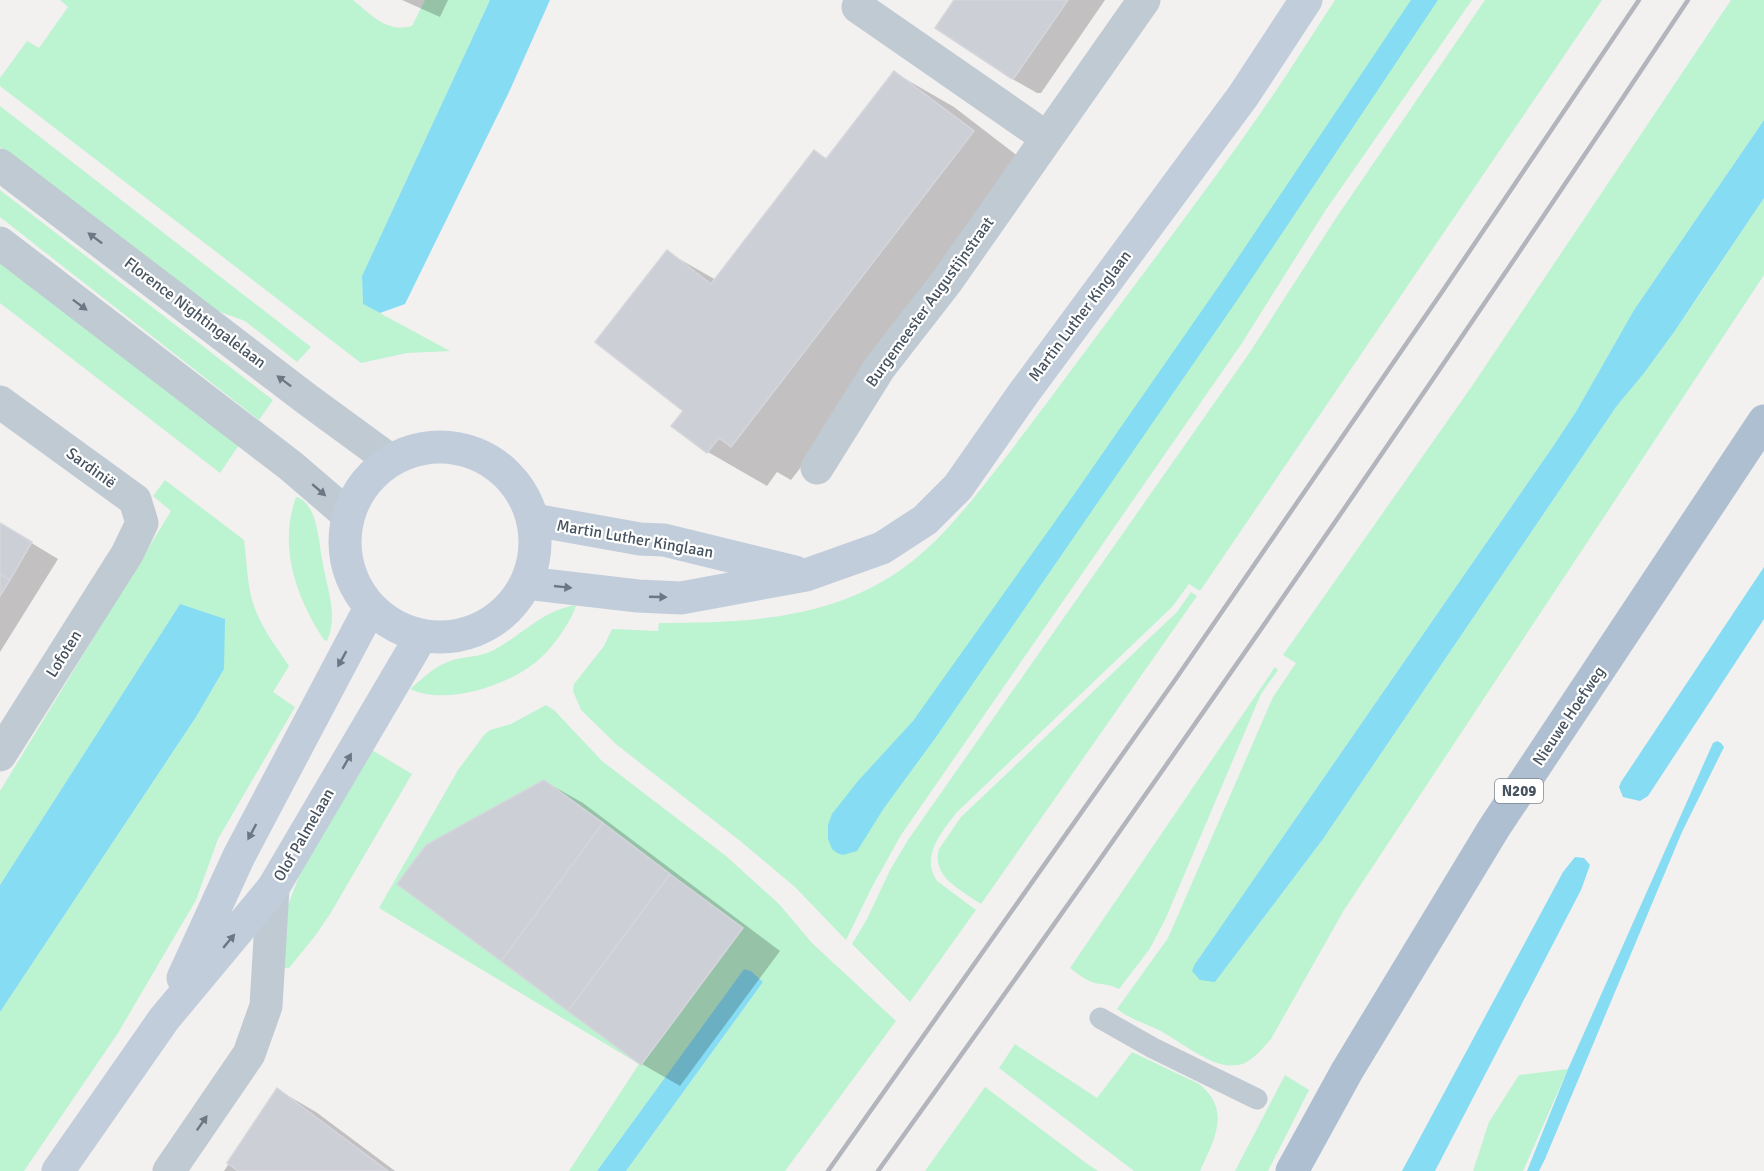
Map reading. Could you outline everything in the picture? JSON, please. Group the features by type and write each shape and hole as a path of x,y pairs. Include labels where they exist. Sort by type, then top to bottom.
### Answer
{"main road":[{"name":"Nieuwe Hoefweg","path":"1292,1171 1347,1071 1494,828 1764,421"}],"street":[{"name":"Burgemeester Augustijnstraat","path":"817,468 880,367 947,280 1144,0"},
{"name":"Martin Luther Kinglaan","path":"526,583 638,596 681,598 806,575 882,548 926,520 958,487 1023,394 1243,96 1306,0"},
{"path":"858,7 1047,138"},
{"name":"Florence Nightingalelaan","path":"0,165 390,460"},
{"path":"0,243 291,466 348,515"},
{"name":"Sardinië","path":"0,402 135,500 142,523 127,554"},
{"path":"434,446 456,447 478,454 497,465 514,480 526,499 534,520 536,541 534,563 526,583 508,609 483,627 453,636 422,635 403,630 370,608 358,591 349,574 345,554 344,534 348,515 357,493 372,474 390,460 411,450 434,446"},
{"name":"Martin Luther Kinglaan","path":"534,520 640,539 664,540 806,575"},
{"name":"Lofoten","path":"0,755 127,554"},
{"name":"Olof Palmelaan","path":"164,1019 239,856 370,608"},
{"name":"Olof Palmelaan","path":"58,1171 164,1019 273,888 422,635"},
{"path":"169,1171 249,1054 266,1006 273,888"}],"lane":[{"path":"1100,1018 1153,1048 1257,1099"}],"green space":[{"path":"60,0 353,0 373,17 387,25 403,28 412,26 425,0 490,0 362,276 363,304 450,351 407,353 361,363 0,86 0,78 27,41 39,48 68,7"},
{"path":"1335,0 1472,0 1325,211 1242,343 901,835 846,940 795,887 739,840 617,745 581,710 573,691 574,684 604,646 612,629 658,631 659,623 723,622 785,615 816,608 846,599 874,586 902,569 930,546 954,521 999,466 1170,238 1260,114"},
{"path":"1485,0 1602,0 1200,591 1189,584 1172,607 956,813 945,828 932,854 932,872 937,881 976,910 910,1002 852,944 867,919 890,870 908,840 1250,352 1336,218"},
{"path":"1731,0 1764,0 1764,120 1634,310 1577,410 1554,445 1195,964 1215,982 1323,839 1616,407 1674,331 1764,198 1764,275 1344,910 1271,1039 1248,1061 1239,1065 1226,1065 1208,1059 1159,1030 1127,1016 1117,1009 1168,938 1273,697 1296,663 1283,655 1472,386"},
{"path":"0,106 311,347 297,362 245,321 204,306 0,147"},
{"path":"0,190 273,400 259,420 0,217"},
{"path":"0,257 239,445 220,473 0,303"},
{"path":"165,480 244,540 252,601 266,632 289,666 273,692 295,707 218,839 196,900 118,1033 24,1171 0,1171 0,1012 196,717 224,669 180,604 0,885 0,791 171,511 153,496"},
{"path":"296,497 308,506 316,523 332,610 327,641 324,640 305,607 293,571 289,534"},
{"path":"1191,592 1197,596 981,904 957,888 944,875 939,867 938,859 939,849 961,817 1177,612"},
{"path":"576,605 566,626 549,650 524,671 509,679 476,691 458,694 425,694 410,689 441,665 489,652 543,617"},
{"path":"1275,667 1278,670 1261,694 1165,920 1149,950 1119,989 1085,979 1070,968"},
{"path":"546,705 554,710 602,761 726,856 779,904 812,943 896,1021 785,1171 626,1171 763,982 751,971 744,969 597,1171 569,1171 639,1064 379,908 458,770 484,735 490,730 511,724"},
{"path":"372,750 412,774 330,914 289,968 282,968 288,905 303,866"},
{"path":"1015,1044 1097,1098 1132,1052 1199,1084 1209,1094 1218,1115 1215,1137 1200,1171 1134,1171 999,1068"},
{"path":"1568,1069 1523,1171 1473,1171 1489,1122 1519,1075"},
{"path":"1285,1075 1309,1090 1268,1171 1235,1171"},
{"path":"985,1087 1086,1163 1098,1171 925,1171"}],"water":[{"path":"490,0 550,0 509,92 405,304 380,313 363,304 362,276"},
{"path":"1411,0 1438,0 1240,296 936,737 884,808 857,851 843,855 837,853 832,849 828,839 828,825 832,814 858,781 913,721 1066,506 1221,283"},
{"path":"1764,120 1764,198 1674,332 1616,407 1323,839 1215,982 1200,980 1192,971 1195,964 1554,445 1577,410 1634,310"},
{"path":"1764,567 1764,619 1648,796 1640,801 1623,797 1619,787 1621,782"},
{"path":"180,604 225,619 224,669 196,717 0,1012 0,885"},
{"path":"1717,741 1724,747 1682,832 1545,1159 1539,1171 1527,1171 1568,1069 1713,743"},
{"path":"1575,857 1584,858 1590,865 1581,890 1435,1171 1402,1171 1563,872"},
{"path":"744,969 751,971 763,982 626,1171 597,1171"}],"building":[{"path":"954,0 1068,0 1012,79 935,28"},
{"path":"894,71 974,131 731,447 719,438 707,453 671,426 683,411 595,342 667,250 711,284 814,150 826,159"},
{"path":"0,523 32,542 10,580 0,574"},
{"path":"0,574 10,580 0,596"},
{"path":"544,780 603,823 501,961 397,884 426,845"},
{"path":"603,823 670,874 568,1011 501,961"},
{"path":"670,874 743,928 641,1065 568,1011"},
{"path":"277,1088 388,1171 238,1171 227,1163"}],"railway":[{"path":"828,1171 1175,680 1444,289 1639,0"},
{"path":"878,1171 1085,881 1289,589 1688,0"}]}
